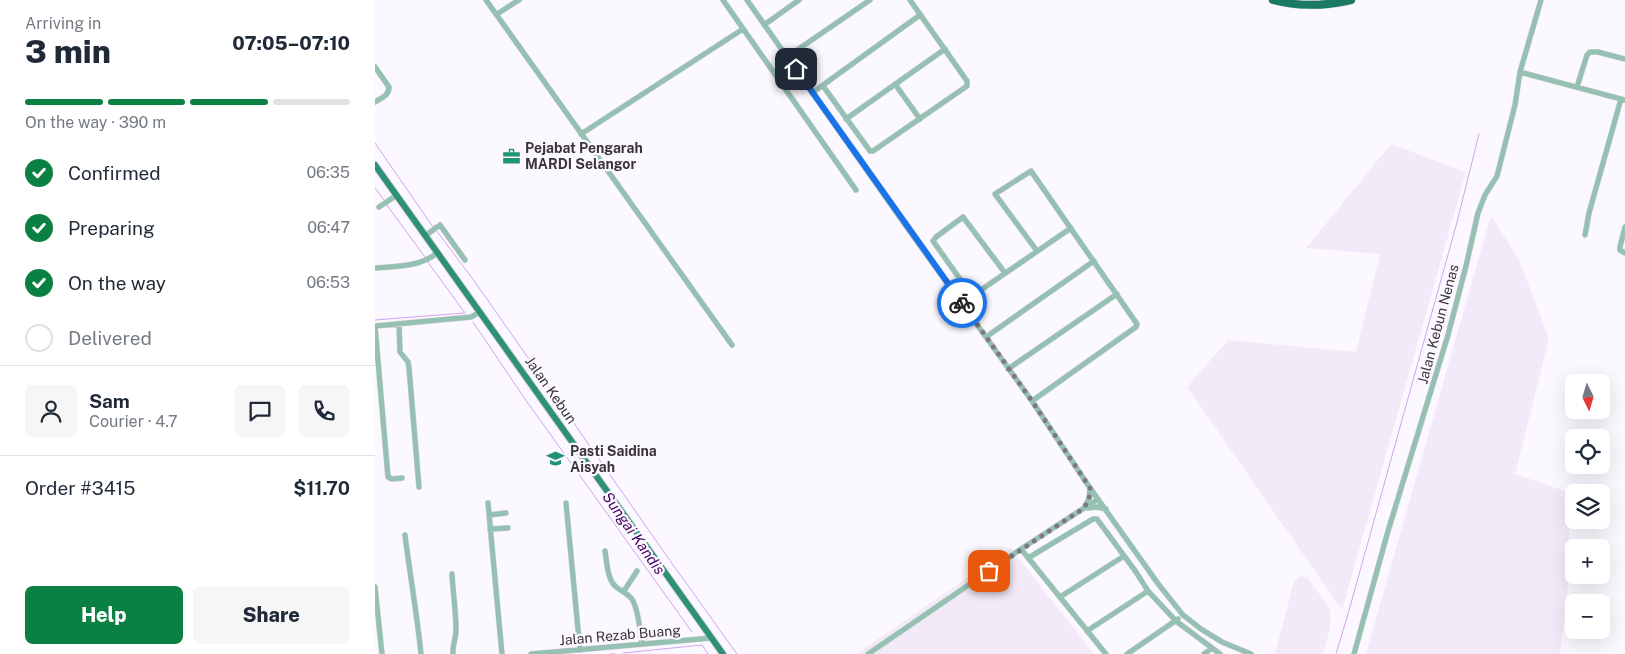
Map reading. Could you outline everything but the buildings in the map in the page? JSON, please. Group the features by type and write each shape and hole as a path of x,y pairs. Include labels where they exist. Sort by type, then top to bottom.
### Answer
{"highway":[{"path":"1273,0 1312,5 1351,0"}],"main road":[{"name":"Jalan Kebun","path":"375,165 425,236 434,255 480,312 723,654"}],"street":[{"path":"487,0 732,345"},
{"path":"497,14 519,0"},
{"path":"723,0 856,190"},
{"path":"747,0 1032,401 1090,488 1159,585 1183,615 1222,642 1251,654"},
{"path":"765,25 799,0"},
{"path":"787,58 870,0"},
{"path":"823,86 870,151 873,151 967,86 967,81 910,0"},
{"name":"Jalan Kebun Nenas","path":"1354,654 1388,531 1447,335 1478,213 1485,195 1497,176 1515,105 1520,72 1541,0"},
{"path":"812,93 921,15"},
{"path":"581,134 743,29"},
{"path":"846,119 945,49"},
{"path":"1577,87 1587,55 1590,52 1599,52 1625,59"},
{"path":"375,67 389,87 387,94 375,102"},
{"path":"1520,72 1623,100 1589,212 1585,235"},
{"path":"895,84 920,119"},
{"path":"1032,401 1137,326 1094,260 1032,172 1028,172 995,194 1037,251"},
{"path":"384,205 397,195"},
{"path":"972,296 934,243 936,237 963,217 1005,274"},
{"path":"425,236 438,226 465,260"},
{"path":"1622,251 1625,227"},
{"path":"962,304 1071,228"},
{"path":"375,268 413,264 425,261 434,255"},
{"path":"986,337 1094,260"},
{"path":"1008,369 1117,294"},
{"path":"402,478 392,479 388,477 375,326 471,317 480,312"},
{"path":"399,324 400,352 408,362 409,368 419,487"},
{"path":"1084,508 1089,499 1090,488"},
{"path":"868,654 1021,549 1098,499"},
{"path":"488,503 502,654"},
{"path":"566,503 580,650"},
{"path":"1084,508 1097,507 1106,509"},
{"path":"489,514 506,513"},
{"path":"1028,558 1093,519 1097,519 1148,590 1176,621 1220,654"},
{"path":"490,529 508,528"},
{"path":"405,536 421,654"},
{"path":"1021,549 1106,654"},
{"path":"605,551 608,571 614,585 624,591 633,601 642,644"},
{"path":"1060,597 1124,556"},
{"path":"624,591 637,571"},
{"path":"451,574 456,628 452,648 453,654"},
{"path":"375,587 382,654"},
{"path":"1087,631 1148,590"},
{"path":"1127,654 1183,615"},
{"name":"Jalan Rezab Buang","path":"531,654 711,638"},
{"path":"1204,654 1212,648"}],"shaded area":[{"path":"1391,144 1466,172 1342,610 1187,387 1228,340 1356,352 1380,254 1306,248"},
{"path":"1491,215 1519,260 1549,338 1515,474 1565,491 1565,529 1569,529 1569,539 1565,539 1565,584 1568,584 1567,594 1565,594 1560,654 1366,654"},
{"path":"1011,548 1094,654 856,654"},
{"path":"1300,576 1307,577 1329,607 1331,615 1330,629 1323,654 1275,654 1294,581"}],"waterway":[{"path":"1336,654 1456,226 1479,134"},
{"path":"375,143 433,227"},
{"name":"Sungai Kandis","path":"375,188 384,200"},
{"name":"Sungai Kandis","path":"386,204 425,257"},
{"path":"436,230 475,282 737,654"},
{"name":"Sungai Kandis","path":"427,261 465,313"},
{"path":"375,320 464,313"},
{"name":"Sungai Kandis","path":"473,322 525,399 692,632"},
{"path":"623,653 702,645 708,654"},
{"path":"610,654 615,654"}],"way so far":[{"path":"962,303 1032,401 1090,488 1089,499 1084,508 989,571"}],"place":[{"name":"Pejabat Pengarah MARDI Selangor","path":"511,156"},
{"name":"Pasti Saidina Aisyah","path":"556,459"}],"route":[{"path":"796,69 962,303"}]}
